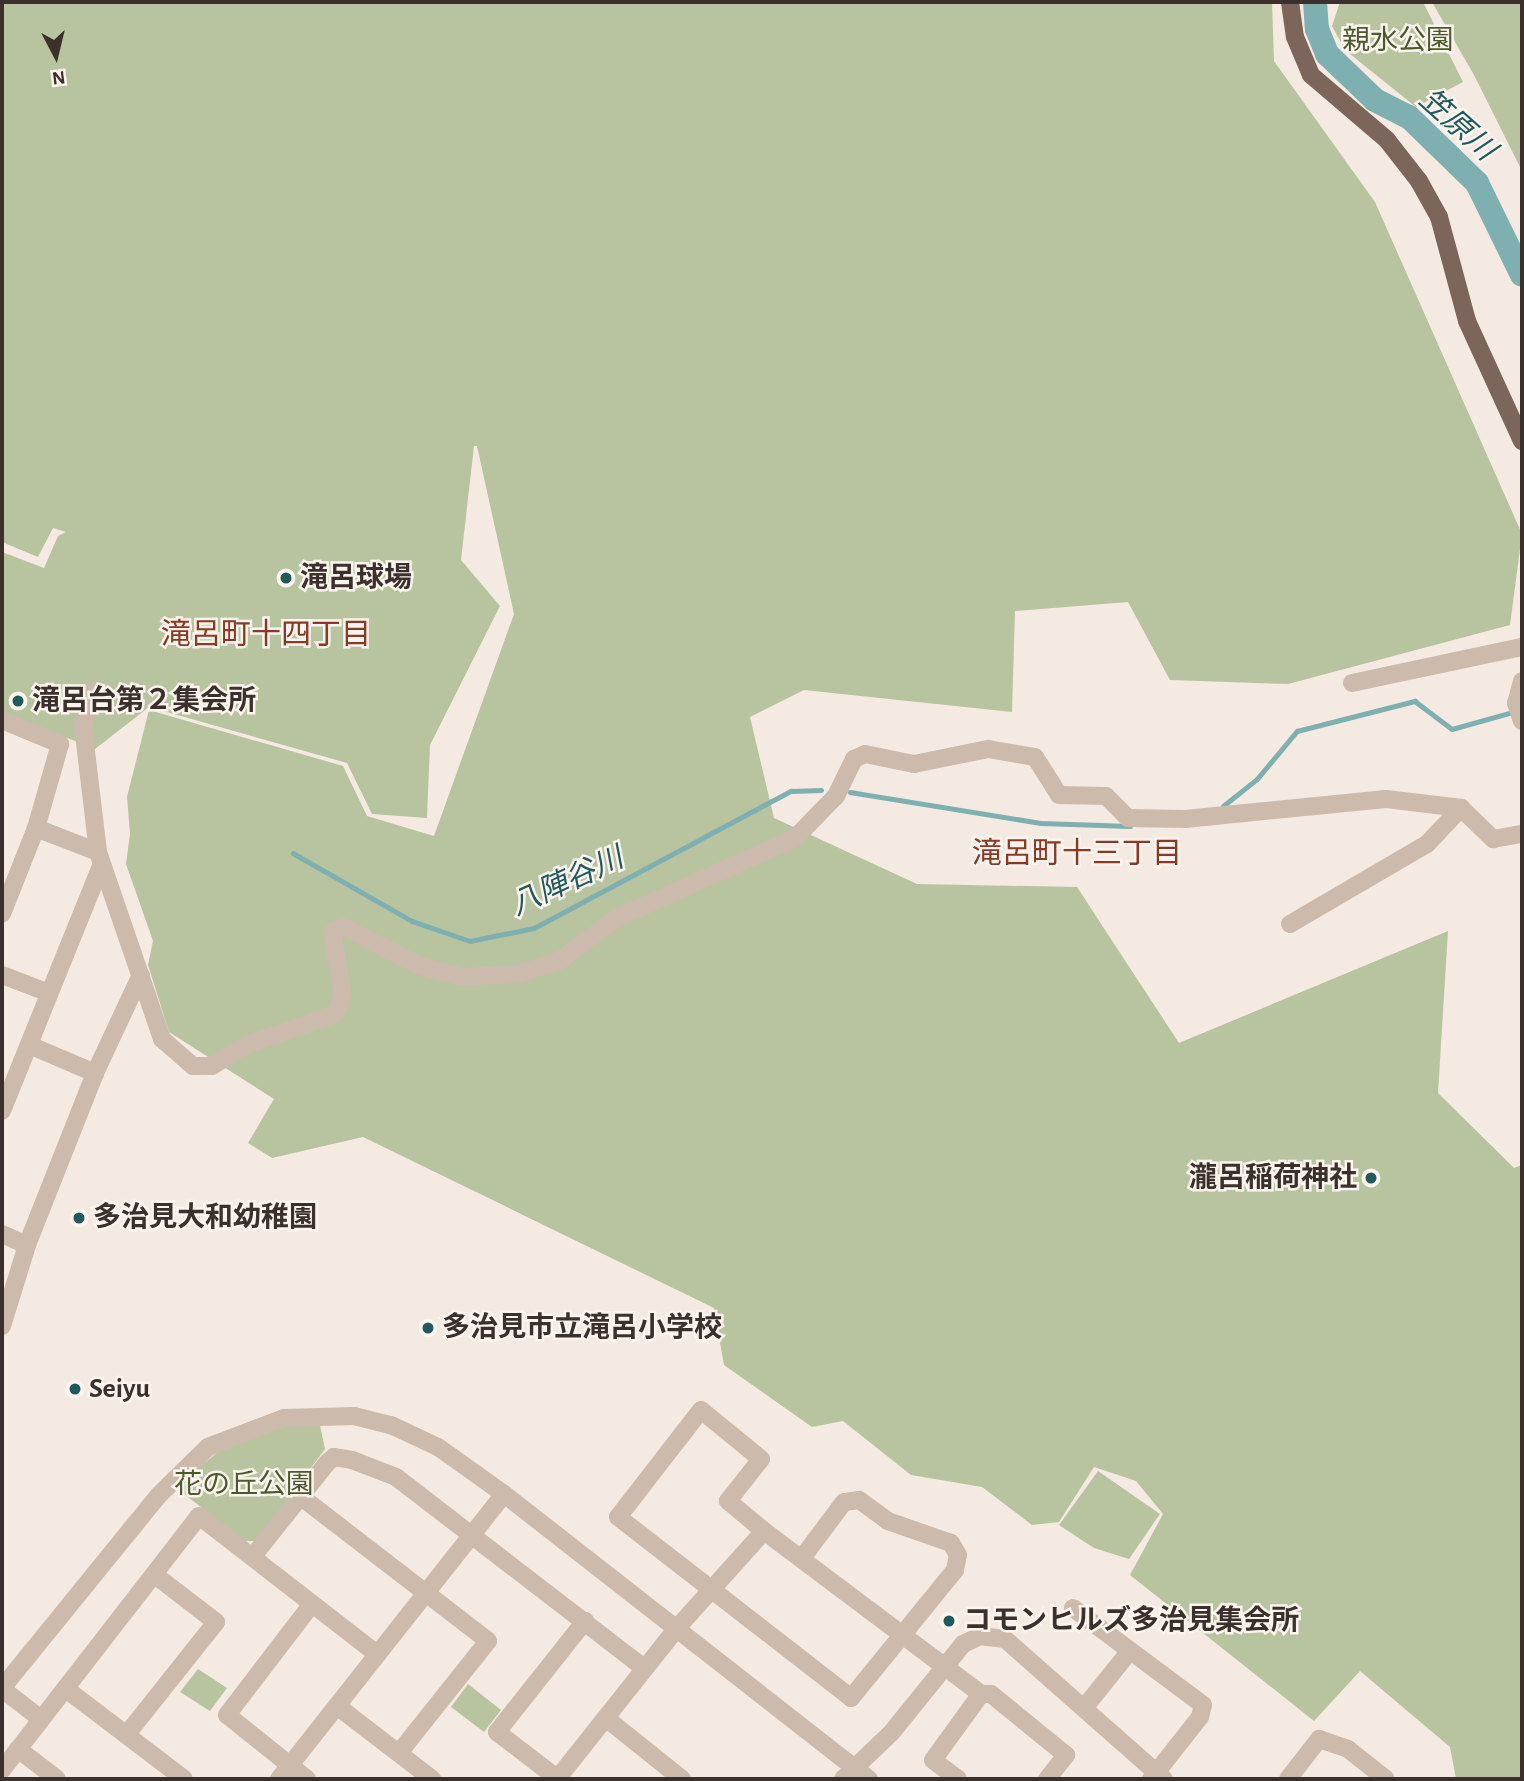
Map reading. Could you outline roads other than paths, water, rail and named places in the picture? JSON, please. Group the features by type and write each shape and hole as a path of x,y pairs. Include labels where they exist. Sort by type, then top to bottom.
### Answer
{"main road":[{"path":"1290,2 1295,37 1311,75 1387,140 1419,181 1439,217 1467,321 1522,440"}],"street":[{"path":"1352,683 1522,647"},
{"path":"1520,714 1522,681"},
{"path":"92,691 83,726 100,858 162,1040 193,1066 212,1066 246,1045 336,1014 343,995 332,932 344,927 421,966 462,977 518,974 559,961 643,905 794,838 836,796 854,759 865,754 914,764 988,749 1035,757 1059,795 1106,796 1128,818 1185,818 1386,799 1461,808 1471,822 1493,839 1522,834"},
{"path":"2,720 60,744 36,828 2,914"},
{"path":"1290,924 1427,844 1461,808"},
{"path":"36,828 100,858"},
{"path":"2,1111 100,858"},
{"path":"2,975 49,993"},
{"path":"2,1319 27,1245 95,1073 141,975"},
{"path":"29,1045 95,1073"},
{"path":"2,1234 27,1245"},
{"path":"802,1558 844,1502 859,1500 888,1521 951,1544 958,1555 955,1570 906,1634 851,1698 618,1517 701,1410 761,1458 728,1501 764,1531 906,1634 981,1694 991,1694 1066,1755 1047,1779"},
{"path":"41,1719 2,1688 174,1478 208,1447 236,1432 284,1418 354,1416 391,1425 438,1447 504,1494 677,1628 848,1773 869,1779"},
{"path":"254,1555 334,1457 352,1460 396,1477 645,1669"},
{"path":"285,1772 504,1494"},
{"path":"300,1496 488,1641 399,1753"},
{"path":"2,1770 199,1516 254,1555 377,1654"},
{"path":"585,1621 497,1732 558,1779 677,1628 713,1592 764,1531"},
{"path":"127,1734 216,1622 155,1575"},
{"path":"307,1779 285,1772 227,1715 312,1604"},
{"path":"848,1773 892,1732 963,1644 980,1636 1005,1639 1157,1777 1200,1717 1203,1705 1129,1653 1073,1608"},
{"path":"1084,1708 1129,1653"},
{"path":"66,1689 180,1778"},
{"path":"958,1779 933,1760 981,1694"},
{"path":"337,1706 432,1779"},
{"path":"607,1719 682,1779"},
{"path":"1288,1779 1319,1739 1348,1749 1386,1779"},
{"path":"18,1749 57,1779"}],"waterway":[{"name":"笠原川","path":"1315,2 1317,29 1327,54 1375,100 1409,117 1477,183 1522,275"},
{"name":"八陣谷川","path":"1223,806 1257,779 1297,731 1415,701 1452,729 1513,712"},
{"name":"八陣谷川","path":"293,853 412,921 470,941 534,928 791,791 821,790"},
{"name":"八陣谷川","path":"850,792 1041,823 1130,826"}],"place":[{"name":"滝呂球場","path":"286,578"},
{"name":"滝呂台第２集会所","path":"18,701"},
{"name":"瀧呂稲荷神社","path":"1371,1178"},
{"name":"多治見大和幼稚園","path":"79,1218"},
{"name":"多治見市立滝呂小学校","path":"428,1328"},
{"name":"Seiyu","path":"75,1389"},
{"name":"コモンヒルズ多治見集会所","path":"949,1621"}],"district":[{"name":"滝呂町十四丁目","path":"266,635"},
{"name":"滝呂町十三丁目","path":"1077,854"}],"park label":[{"name":"親水公園","path":"1398,41"},
{"name":"花の丘公園","path":"244,1485"}]}
